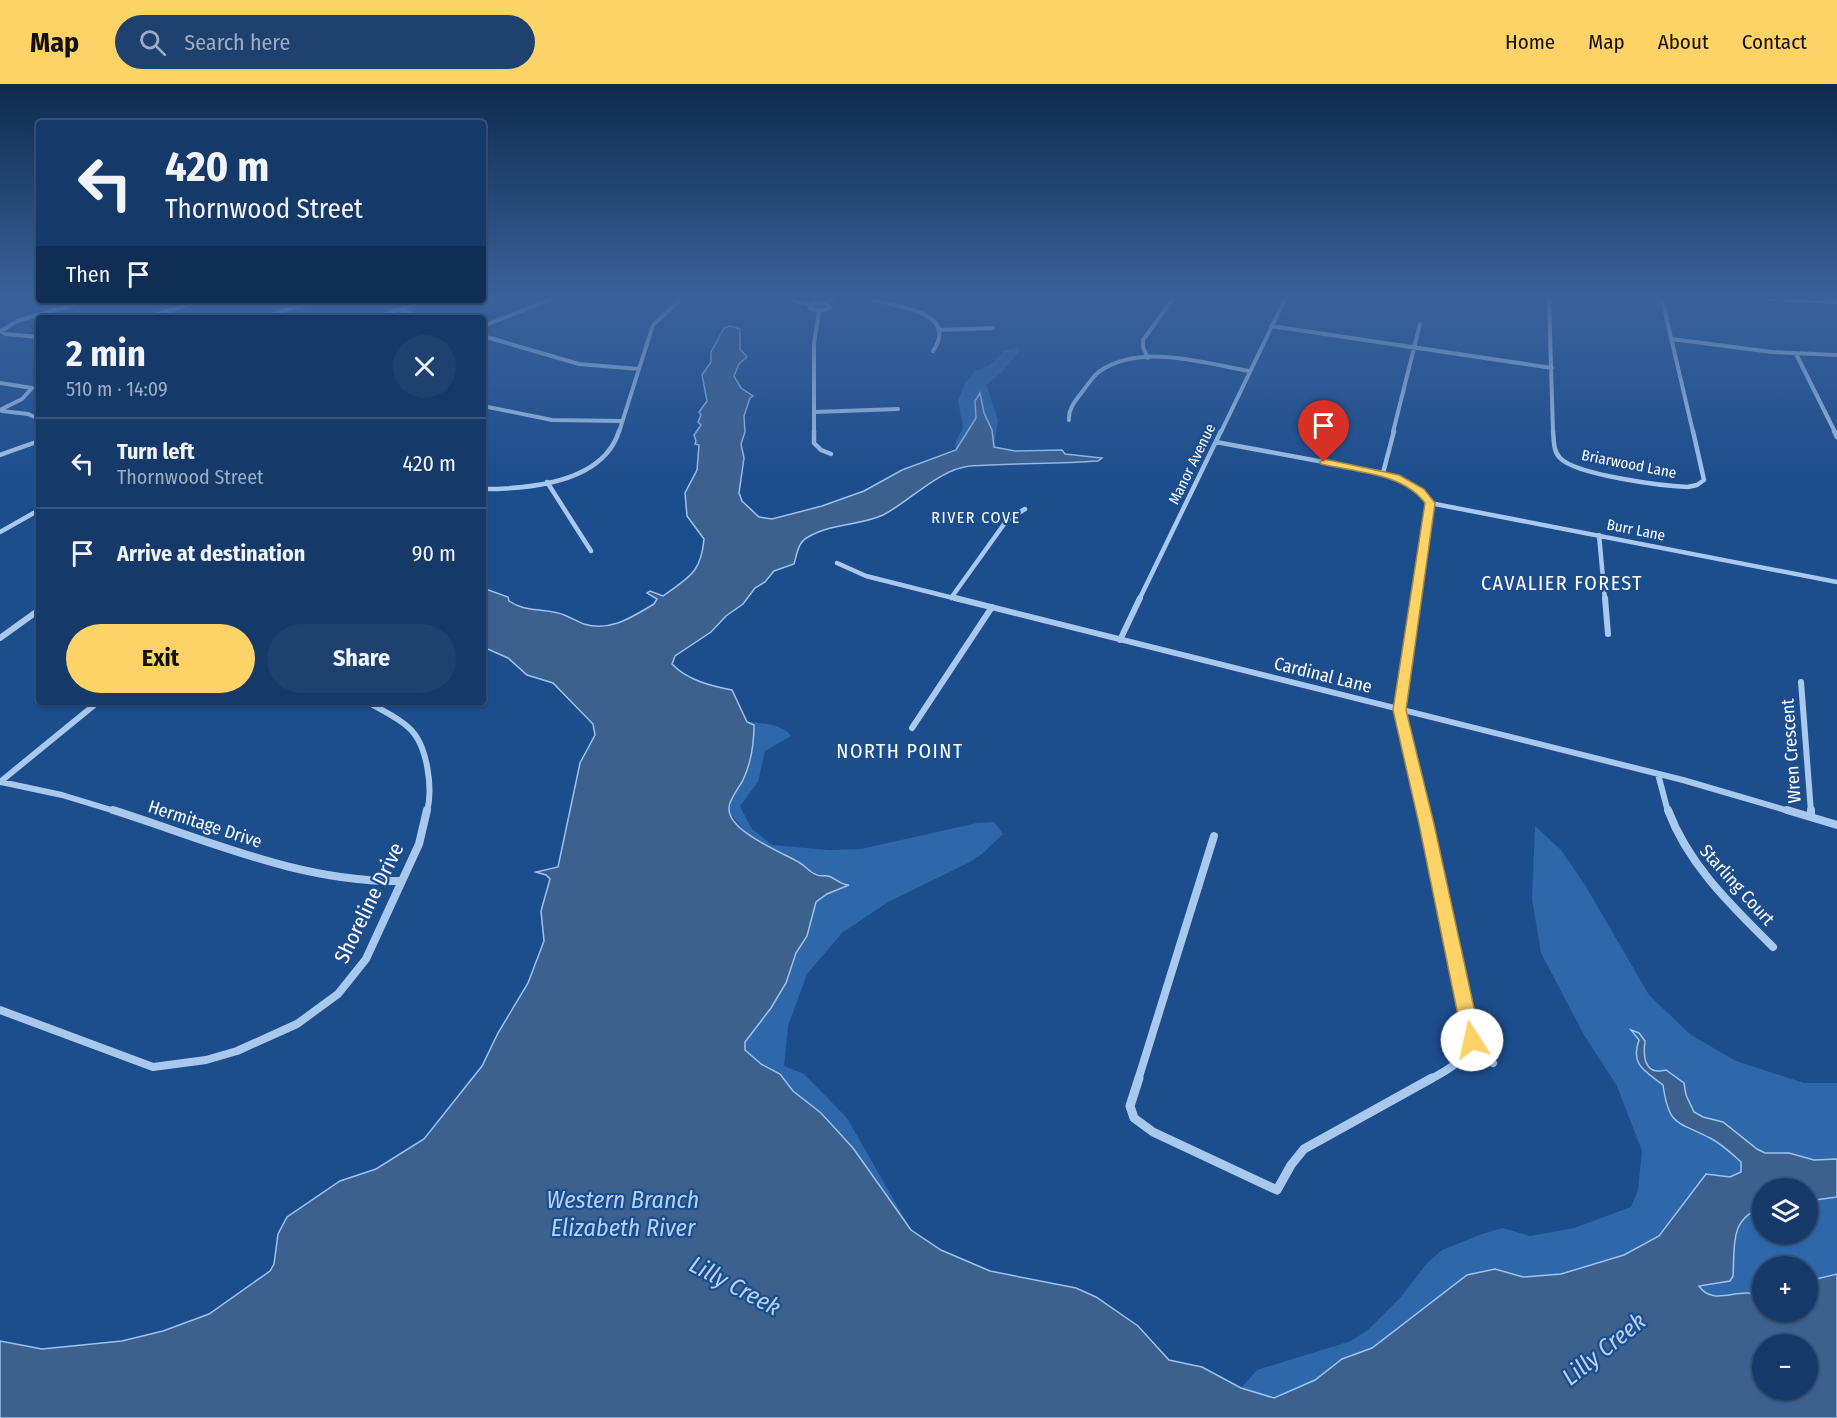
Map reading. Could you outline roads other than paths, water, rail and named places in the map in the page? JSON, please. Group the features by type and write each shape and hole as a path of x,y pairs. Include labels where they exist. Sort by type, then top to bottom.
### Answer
{"street":[{"path":"566,361 585,367 639,369"},
{"path":"486,489 512,488 547,482 585,468 604,455 616,441 641,361"},
{"path":"814,361 814,443 821,450 831,454"},
{"path":"1069,420 1070,408 1099,371 1124,361"},
{"path":"1191,361 1249,371"},
{"name":"Manor Avenue","path":"1120,639 1254,361"},
{"path":"1383,473 1412,361"},
{"path":"1508,361 1551,368"},
{"name":"Briarwood Lane","path":"1551,361 1555,450 1562,460 1576,467 1607,474 1665,485 1696,486 1704,480 1676,361"},
{"path":"1800,361 1837,437"},
{"path":"0,383 32,388 28,395 0,411"},
{"path":"486,407 521,416 547,419 622,421"},
{"path":"814,412 898,409"},
{"path":"0,411 28,414 36,418"},
{"path":"0,455 36,442"},
{"path":"1215,836 1130,1106 1134,1118 1153,1132 1277,1190 1290,1165 1304,1149 1456,1065 1469,1049 1472,1040 1400,710 1430,503 1426,496 1416,488 1383,473 1216,442"},
{"path":"547,482 591,551"},
{"name":"Burr Lane","path":"1430,503 1837,582"},
{"path":"951,598 1007,520 1025,509"},
{"path":"0,532 36,512"},
{"path":"1599,535 1608,634"},
{"name":"Cardinal Lane","path":"837,562 866,576 1658,774 1837,825"},
{"path":"912,728 992,608"},
{"path":"0,638 36,612"},
{"name":"Wren Crescent","path":"1801,682 1811,817"},
{"path":"1,782 94,705"},
{"name":"Shoreline Drive","path":"0,1010 153,1067 206,1060 237,1051 297,1024 338,994 366,959 402,881 426,821 430,800 430,777 426,759 410,728 373,705"},
{"name":"Starling Court","path":"1658,774 1661,797 1668,818 1695,863 1773,947"},
{"name":"Hermitage Drive","path":"1,782 75,797 323,877 348,881 402,881"},
{"path":"1469,1049 1493,1063"}],"water":[{"name":"Western Branch Elizabeth River","path":"711,361 742,361 734,376 741,388 753,396 750,398 744,416 745,432 741,444 744,458 739,493 742,501 759,517 772,519 822,506 864,491 902,470 956,450 976,418 975,401 980,393 984,413 992,430 994,447 1015,451 1062,450 1065,454 1102,458 1098,461 958,468 936,479 883,515 817,532 802,542 794,564 774,571 765,582 755,588 743,604 726,616 711,632 675,656 672,664 692,678 732,690 747,722 754,725 753,746 748,767 729,805 731,817 737,825 758,841 800,863 811,872 849,885 827,894 816,902 807,936 796,953 786,983 771,1008 745,1042 745,1050 761,1064 780,1074 793,1091 821,1113 853,1148 911,1230 941,1250 990,1271 1076,1288 1096,1297 1138,1326 1169,1360 1202,1367 1241,1388 1274,1398 1315,1380 1342,1359 1372,1348 1467,1275 1495,1269 1523,1277 1561,1274 1624,1255 1659,1236 1706,1174 1730,1177 1741,1172 1741,1162 1726,1149 1710,1138 1682,1125 1672,1116 1665,1099 1663,1085 1645,1071 1638,1062 1636,1056 1639,1040 1631,1030 1639,1033 1645,1041 1644,1053 1649,1067 1653,1070 1666,1070 1684,1083 1686,1095 1694,1112 1723,1122 1765,1153 1789,1153 1814,1160 1837,1159 1837,1197 1818,1200 1818,1178 1752,1178 1752,1212 1739,1226 1736,1235 1733,1276 1730,1281 1699,1286 1709,1295 1715,1296 1752,1294 1752,1322 1818,1322 1818,1279 1837,1274 1837,1418 0,1418 0,1341 42,1349 122,1341 163,1331 209,1314 270,1271 274,1264 278,1234 287,1217 340,1181 376,1169 424,1139 482,1066 498,1033 528,983 544,941 541,911 550,879 536,872 558,867 580,763 595,735 593,724 553,683 527,675 508,658 486,648 486,589 508,597 509,601 521,607 558,613 584,624 603,626 621,622 646,609 657,599 647,593 650,591 663,596 692,573 700,560 704,539 687,516 685,493 697,470 699,445 695,444 694,435 701,425 698,422 701,415 699,412 707,401 702,375"}],"district":[{"name":"RIVER COVE","path":"976,517"},
{"name":"CAVALIER FOREST","path":"1562,583"},
{"name":"NORTH POINT","path":"900,751"}],"water label":[{"name":"Lilly Creek","path":"735,1286"},
{"name":"Lilly Creek","path":"1604,1349"}]}
